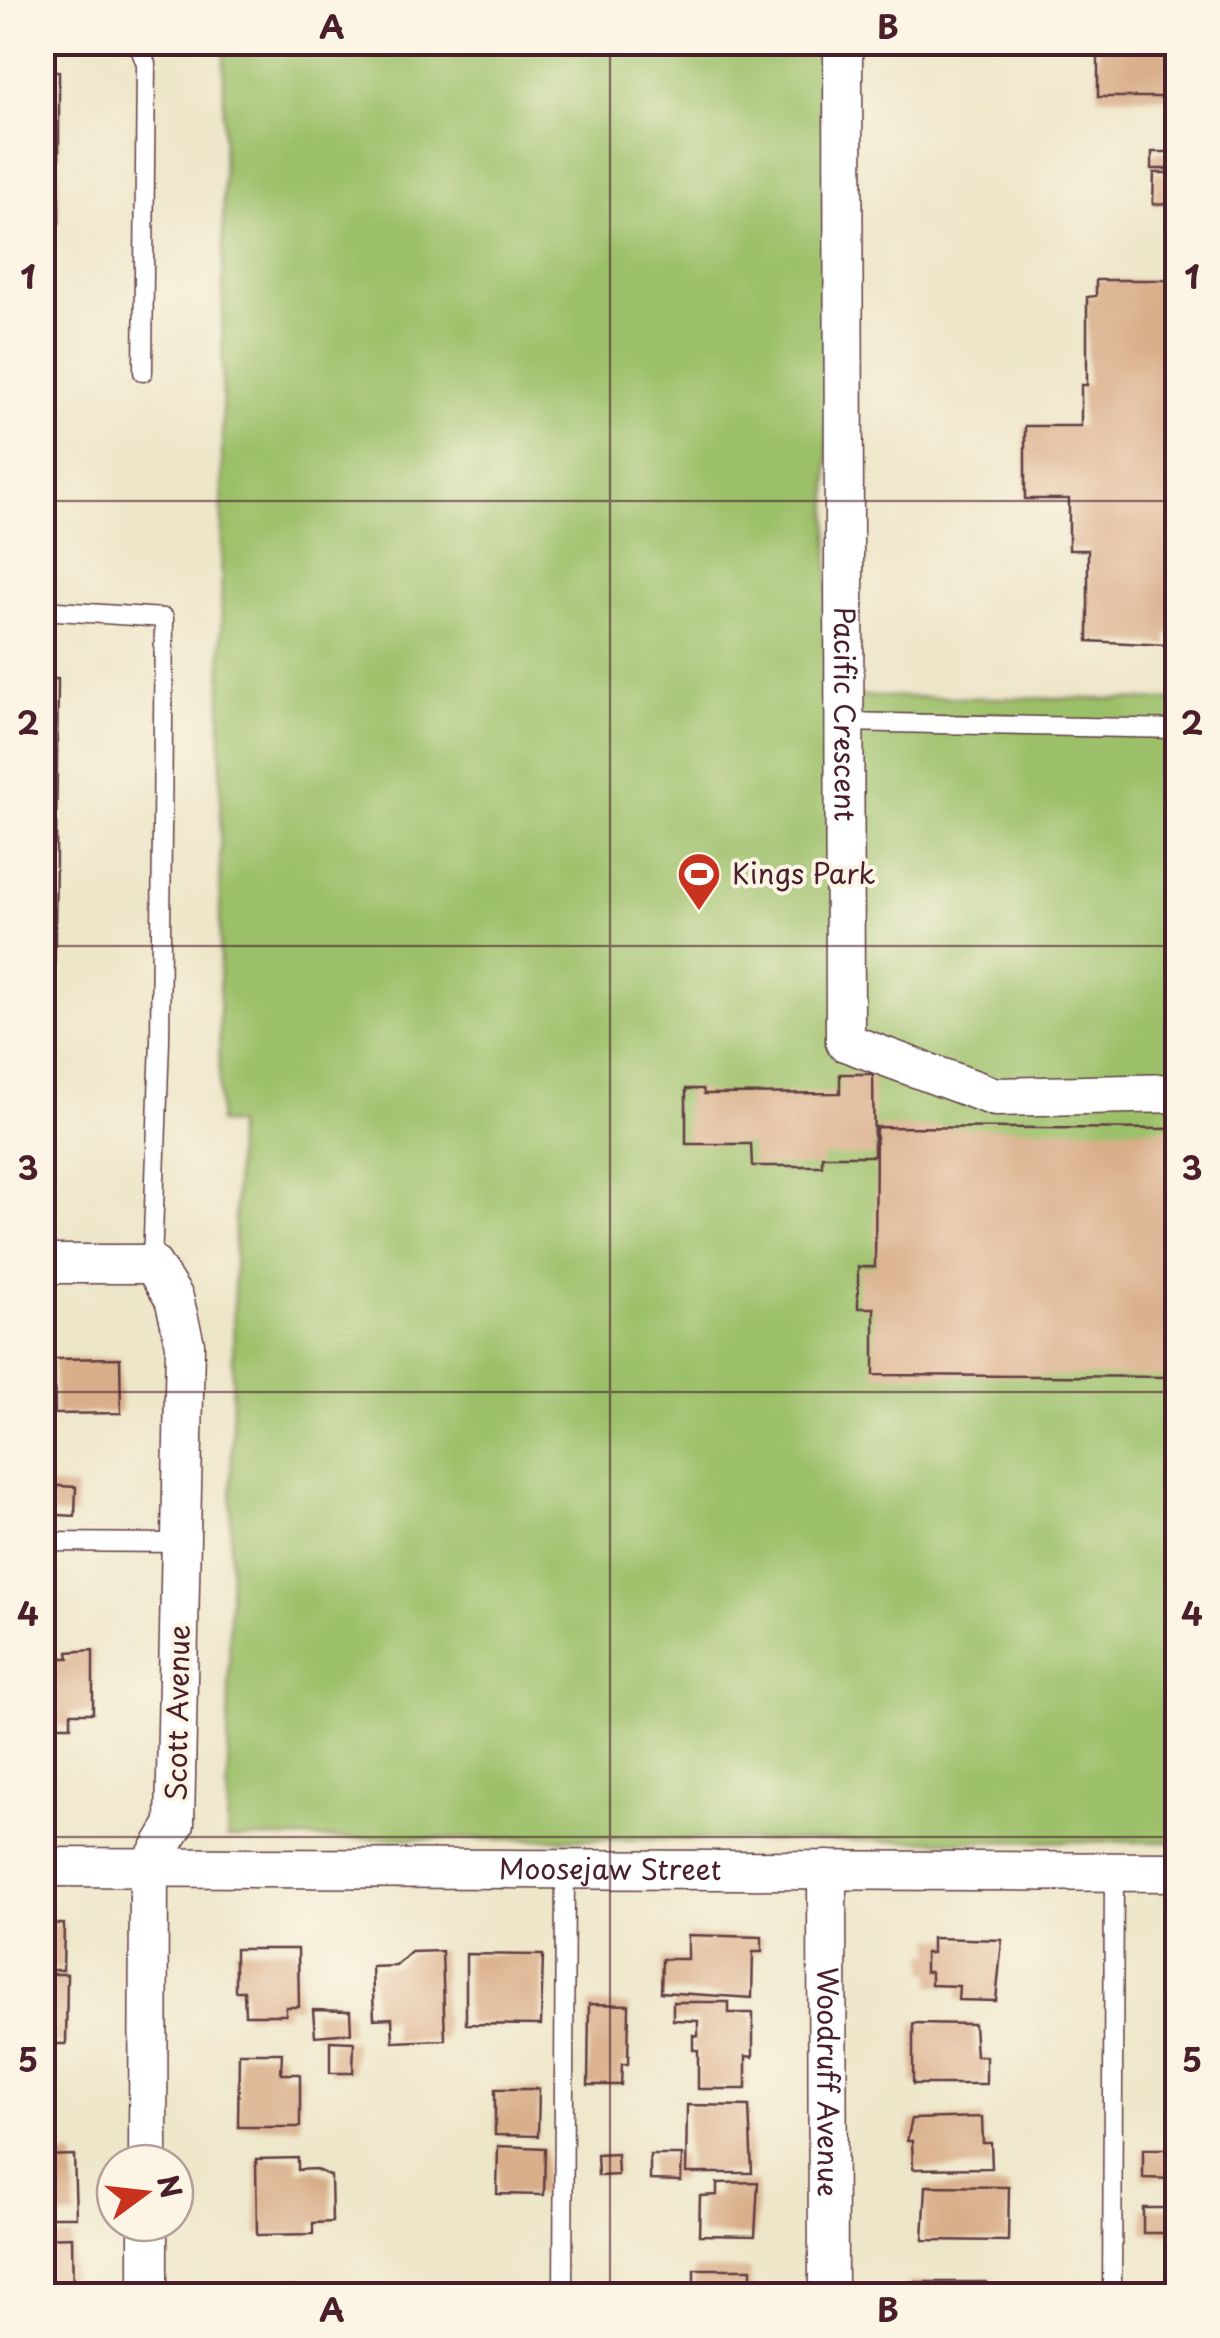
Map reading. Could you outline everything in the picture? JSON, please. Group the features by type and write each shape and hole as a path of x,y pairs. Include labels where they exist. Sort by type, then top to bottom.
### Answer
{"street":[{"name":"Pacific Crescent","path":"843,42 845,1042 996,1097 1178,1094"},
{"path":"42,1264 152,1264"},
{"name":"Scott Avenue","path":"149,1867 175,1824 185,1344 174,1298 152,1264"},
{"name":"Moosejaw Street","path":"42,1867 1178,1872"},
{"path":"148,2143 149,1867"},
{"name":"Woodruff Avenue","path":"827,1870 828,2296"},
{"path":"148,2243 148,2296"}],"lane":[{"path":"131,42 139,46 146,64 143,372"},
{"path":"42,610 164,618 160,1040 152,1264"},
{"path":"844,722 1178,729"},
{"path":"42,1542 181,1543"},
{"path":"563,2296 565,1868"},
{"path":"1112,2296 1114,1872"}],"green space":[{"name":"Kings Park","path":"224,43 826,43 829,696 1177,700 1177,1842 227,1838 236,1124 219,1123"}],"building":[{"path":"1098,42 1178,42 1178,97 1098,97"},
{"path":"42,71 59,71 59,223 42,223"},
{"path":"1171,135 1178,135 1178,204 1153,204 1154,173 1171,173 1171,169 1152,169 1152,152 1171,152"},
{"path":"1096,280 1178,280 1178,633 1167,633 1167,645 1088,641 1088,550 1069,550 1069,499 1025,499 1025,426 1081,426 1081,385 1087,385 1087,297 1096,296"},
{"path":"42,679 58,679 54,1022 42,1022"},
{"path":"840,1074 873,1074 874,1156 822,1156 822,1166 752,1166 751,1144 686,1144 686,1089 703,1089 704,1094 840,1093"},
{"path":"876,1127 1178,1129 1178,1377 874,1375 874,1308 858,1308 858,1267 875,1267"},
{"path":"120,1358 121,1413 55,1414 54,1359"},
{"path":"42,1485 76,1487 75,1516 42,1514"},
{"path":"93,1650 93,1713 71,1713 71,1726 48,1726 48,1712 42,1712 42,1658 69,1658 68,1652"},
{"path":"42,1924 64,1924 63,1970 42,1970"},
{"path":"688,1935 762,1937 762,1952 753,1952 752,1998 661,1992 662,1959 688,1959"},
{"path":"932,1938 1002,1940 996,2001 958,2000 959,1986 931,1985 931,1972 925,1972 925,1953 932,1953"},
{"path":"235,1949 298,1949 299,2007 286,2007 286,2015 245,2015 244,1991 235,1991"},
{"path":"442,1951 445,2040 393,2042 392,2018 374,2019 372,1967 396,1966 411,1952"},
{"path":"466,1954 543,1955 541,2025 466,2024"},
{"path":"42,1974 67,1974 66,2044 42,2044"},
{"path":"673,2002 729,2002 729,2013 753,2013 753,2057 746,2056 746,2089 698,2089 698,2050 693,2050 693,2035 698,2036 698,2021 673,2020"},
{"path":"589,2004 629,2005 628,2064 622,2064 621,2085 588,2085"},
{"path":"313,2010 350,2011 351,2033 315,2036"},
{"path":"913,2023 974,2024 976,2056 986,2056 986,2084 913,2084"},
{"path":"330,2041 354,2042 353,2073 330,2073"},
{"path":"239,2053 282,2053 281,2074 300,2074 300,2127 238,2127"},
{"path":"495,2089 539,2089 538,2136 495,2135"},
{"path":"687,2105 749,2106 752,2173 686,2173"},
{"path":"982,2117 983,2143 991,2143 992,2168 913,2169 912,2141 907,2141 912,2119"},
{"path":"498,2146 545,2148 544,2195 497,2194"},
{"path":"1143,2149 1178,2149 1178,2179 1143,2178"},
{"path":"617,2154 618,2175 598,2176 597,2155"},
{"path":"74,2155 76,2217 42,2217 42,2156"},
{"path":"650,2155 682,2155 681,2181 650,2180"},
{"path":"298,2158 298,2170 315,2169 331,2176 332,2222 313,2223 313,2234 257,2235 256,2159"},
{"path":"758,2182 755,2236 699,2235 700,2196 717,2195 717,2183"},
{"path":"926,2186 1009,2187 1008,2241 923,2240"},
{"path":"1143,2208 1178,2208 1178,2233 1143,2233"},
{"path":"72,2237 73,2296 42,2296 42,2238"},
{"path":"694,2269 751,2269 751,2287 758,2287 758,2296 694,2296"},
{"path":"908,2282 986,2282 986,2296 909,2296"},
{"path":"243,2287 319,2287 319,2296 243,2296"}],"place":[{"name":"Kings Park","path":"699,912"}]}
